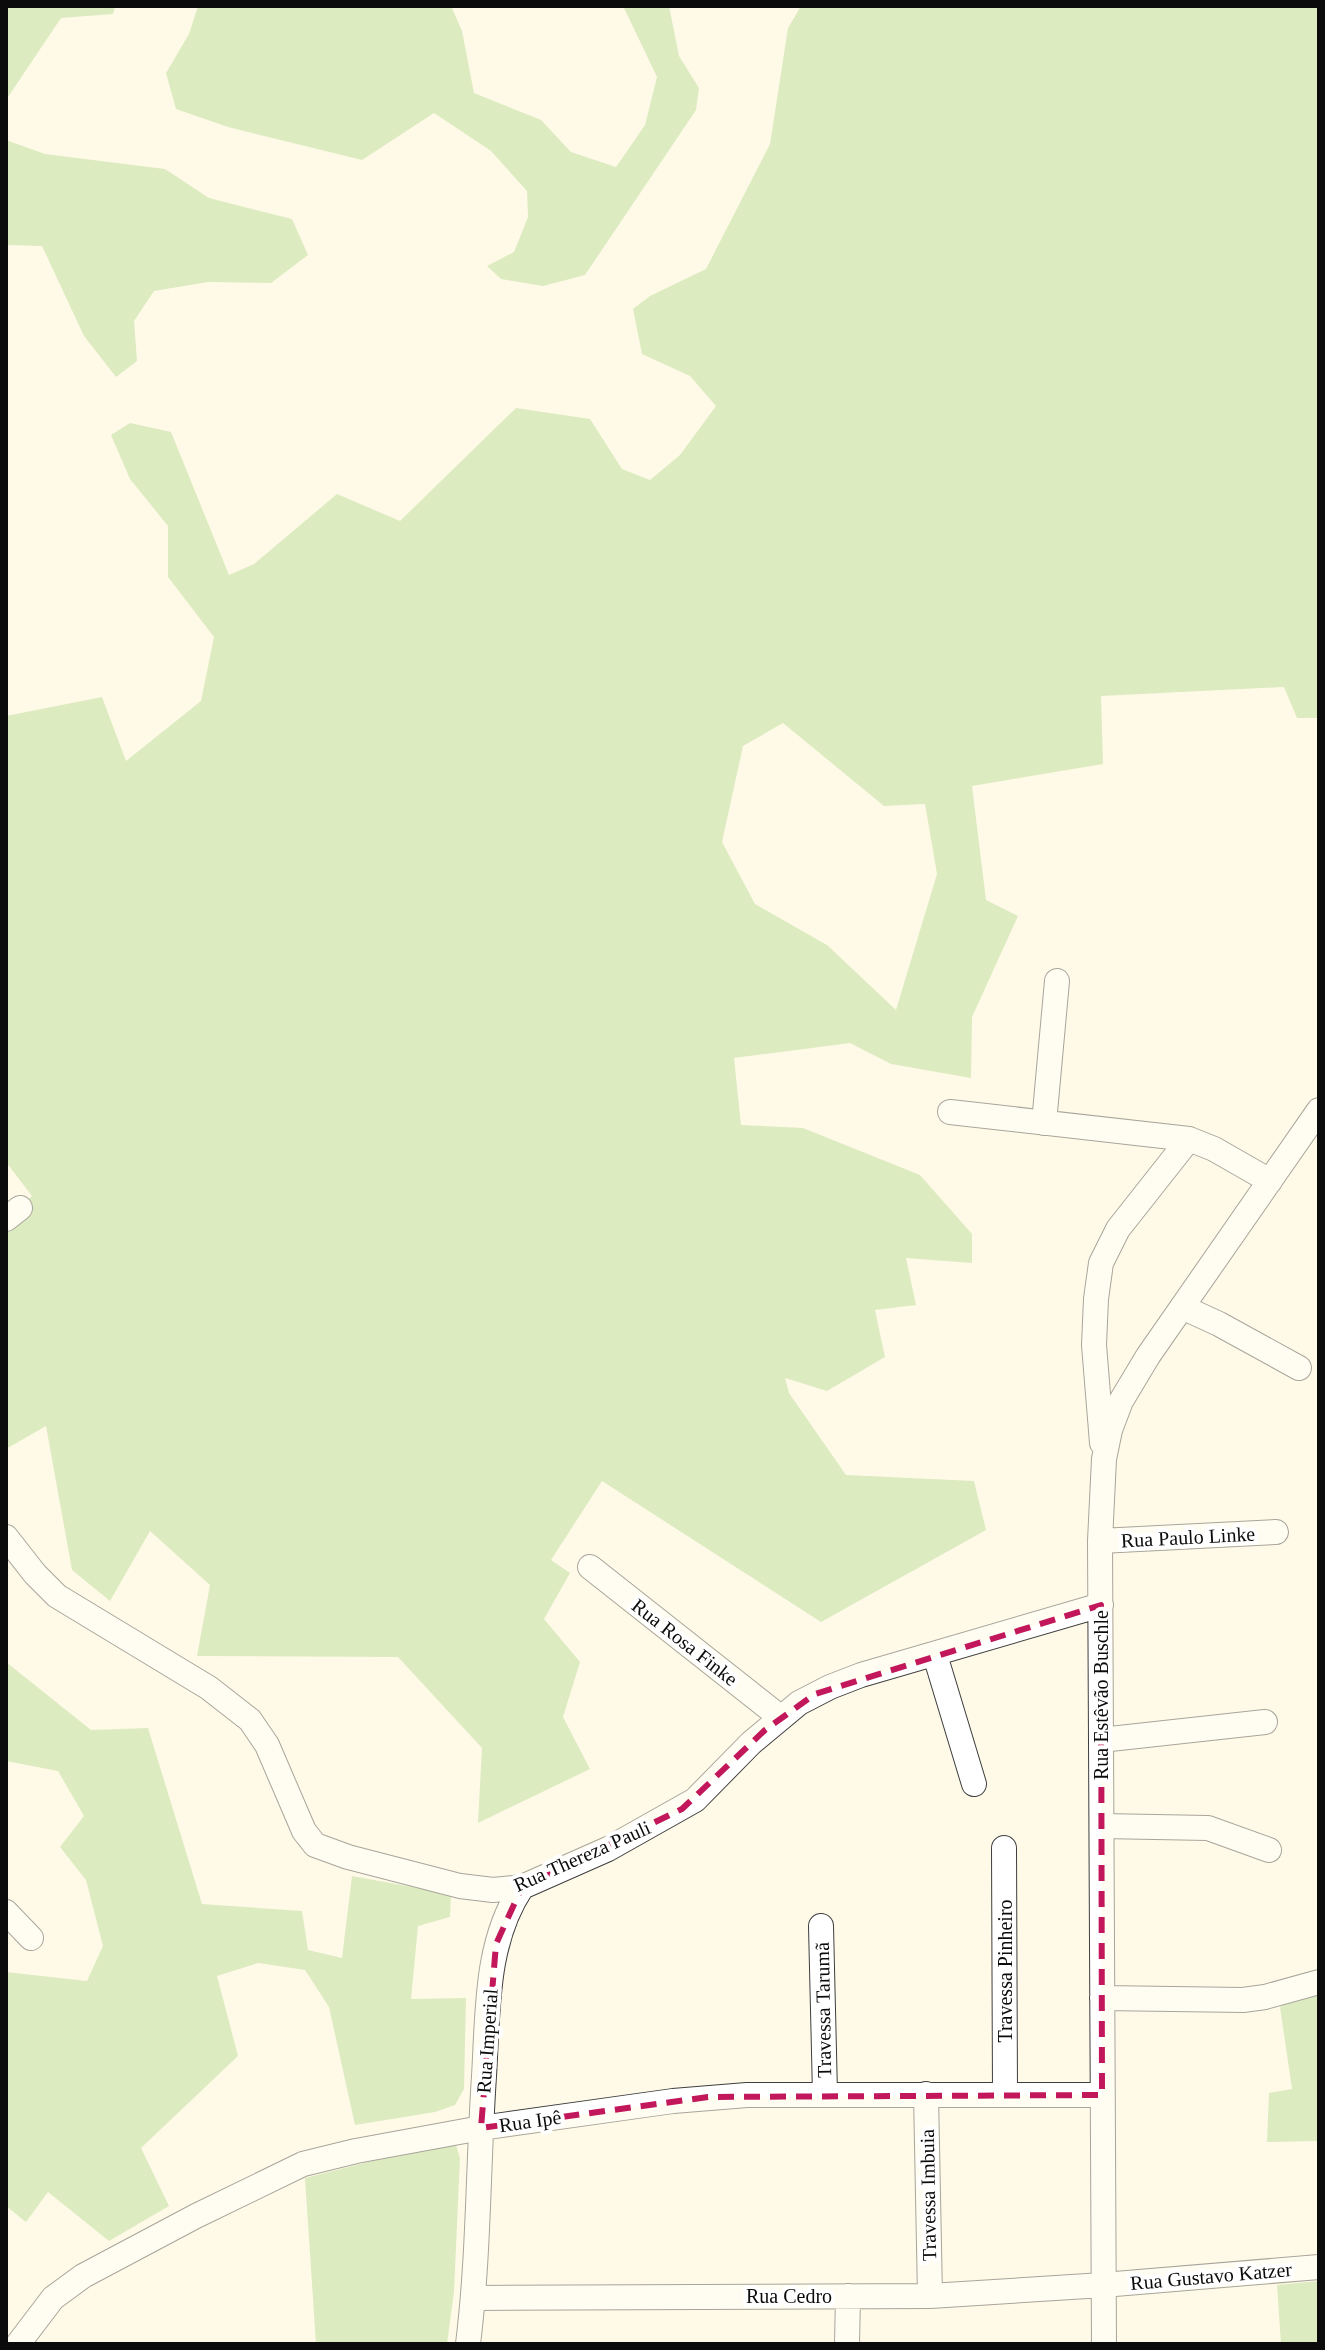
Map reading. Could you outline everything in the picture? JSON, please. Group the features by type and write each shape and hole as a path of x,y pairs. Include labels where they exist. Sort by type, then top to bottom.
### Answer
{"street":[{"path":"1044,1123 1057,981"},
{"name":"Rua Estêvão Buschle","path":"1104,2344 1100,1541 1104,1459 1121,1401 1182,1307 1319,1110"},
{"path":"950,1112 1189,1139 1203,1143 1270,1181"},
{"path":"1104,1459 1094,1345 1101,1263 1118,1229 1189,1139"},
{"path":"1182,1307 1299,1368"},
{"name":"Rua Paulo Linke","path":"1100,1541 1276,1532"},
{"name":"Rua Thereza Pauli","path":"6,1537 57,1596 209,1688 250,1720 267,1745 304,1831 315,1845 348,1857 460,1886 493,1890 522,1887 608,1849 682,1809 711,1786 780,1717 815,1694 846,1680 1101,1605"},
{"name":"Rua Rosa Finke","path":"590,1567 780,1717"},
{"path":"935,1655 974,1784"},
{"path":"1101,1740 1265,1722"},
{"path":"1102,1826 1208,1828 1269,1850"},
{"name":"Travessa Pinheiro","path":"1004,1848 1005,2094"},
{"name":"Rua Imperial","path":"468,2344 474,2298 489,1999 496,1944 522,1887"},
{"path":"6,1912 31,1938"},
{"name":"Travessa Tarumã","path":"821,1926 825,2094"},
{"path":"1102,1998 1243,2000 1319,1982"},
{"name":"Rua Ipê","path":"18,2344 53,2298 75,2281 283,2172 342,2154 481,2128 708,2097 825,2094 1102,2095"},
{"name":"Travessa Imbuia","path":"926,2094 930,2296"},
{"name":"Rua Gustavo Katzer","path":"1103,2285 1319,2267"},
{"name":"Rua Cedro","path":"474,2298 930,2296 1103,2285"},
{"path":"847,2344 848,2296"}],"highlighted area":[{"path":"1101,1605 1102,2095 708,2097 481,2128 496,1944 522,1887 682,1809 765,1730 815,1694"}],"green space":[{"path":"6,6 115,6 113,14 61,18 6,100"},
{"path":"198,6 451,6 462,31 474,93 541,120 571,152 616,167 645,125 657,77 623,6 669,6 679,56 699,88 696,110 585,275 543,286 501,279 487,266 514,252 528,217 527,191 491,151 434,113 362,160 228,127 176,109 166,73 189,34"},
{"path":"801,6 1319,6 1319,718 1297,718 1284,687 1101,696 1103,764 972,786 986,900 1018,916 972,1017 971,1078 891,1064 850,1043 734,1058 741,1125 803,1128 920,1175 972,1234 972,1263 906,1258 916,1305 875,1310 885,1357 827,1391 785,1378 789,1393 846,1475 974,1481 986,1530 821,1622 602,1481 551,1560 570,1573 544,1619 580,1662 563,1717 590,1769 478,1823 482,1748 398,1657 197,1656 210,1585 150,1531 110,1601 72,1570 46,1426 6,1449 6,1218 32,1196 6,1162 6,716 102,697 126,761 201,701 214,637 168,577 168,526 130,479 111,435 130,423 171,432 229,575 254,564 337,494 400,521 516,408 590,419 622,469 650,480 680,455 716,406 690,376 642,354 633,309 650,296 706,269 770,144 788,28","holes":["783,723 884,806 925,804 937,874 896,1010 827,945 755,904 722,842 743,746"]},
{"path":"6,140 45,154 165,169 209,198 292,219 308,255 271,283 208,282 154,291 134,321 137,361 116,377 84,336 42,246 6,245"},
{"path":"6,1662 91,1730 148,1728 202,1904 302,1911 308,1950 342,1958 352,1876 451,1894 450,1917 418,1926 411,1999 466,1998 464,2089 455,2105 435,2112 355,2125 329,2007 305,1970 258,1963 217,1976 238,2056 141,2148 169,2206 109,2241 48,2192 26,2222 6,2206 6,1972 87,1981 103,1946 86,1880 60,1847 84,1816 58,1771 6,1761"},
{"path":"1305,1991 1319,1997 1319,2141 1267,2142 1269,2093 1292,2089 1280,2007"},
{"path":"443,2143 456,2145 460,2158 454,2292 447,2344 316,2344 305,2178"},
{"path":"1319,2281 1319,2344 1281,2344 1277,2285"}]}
